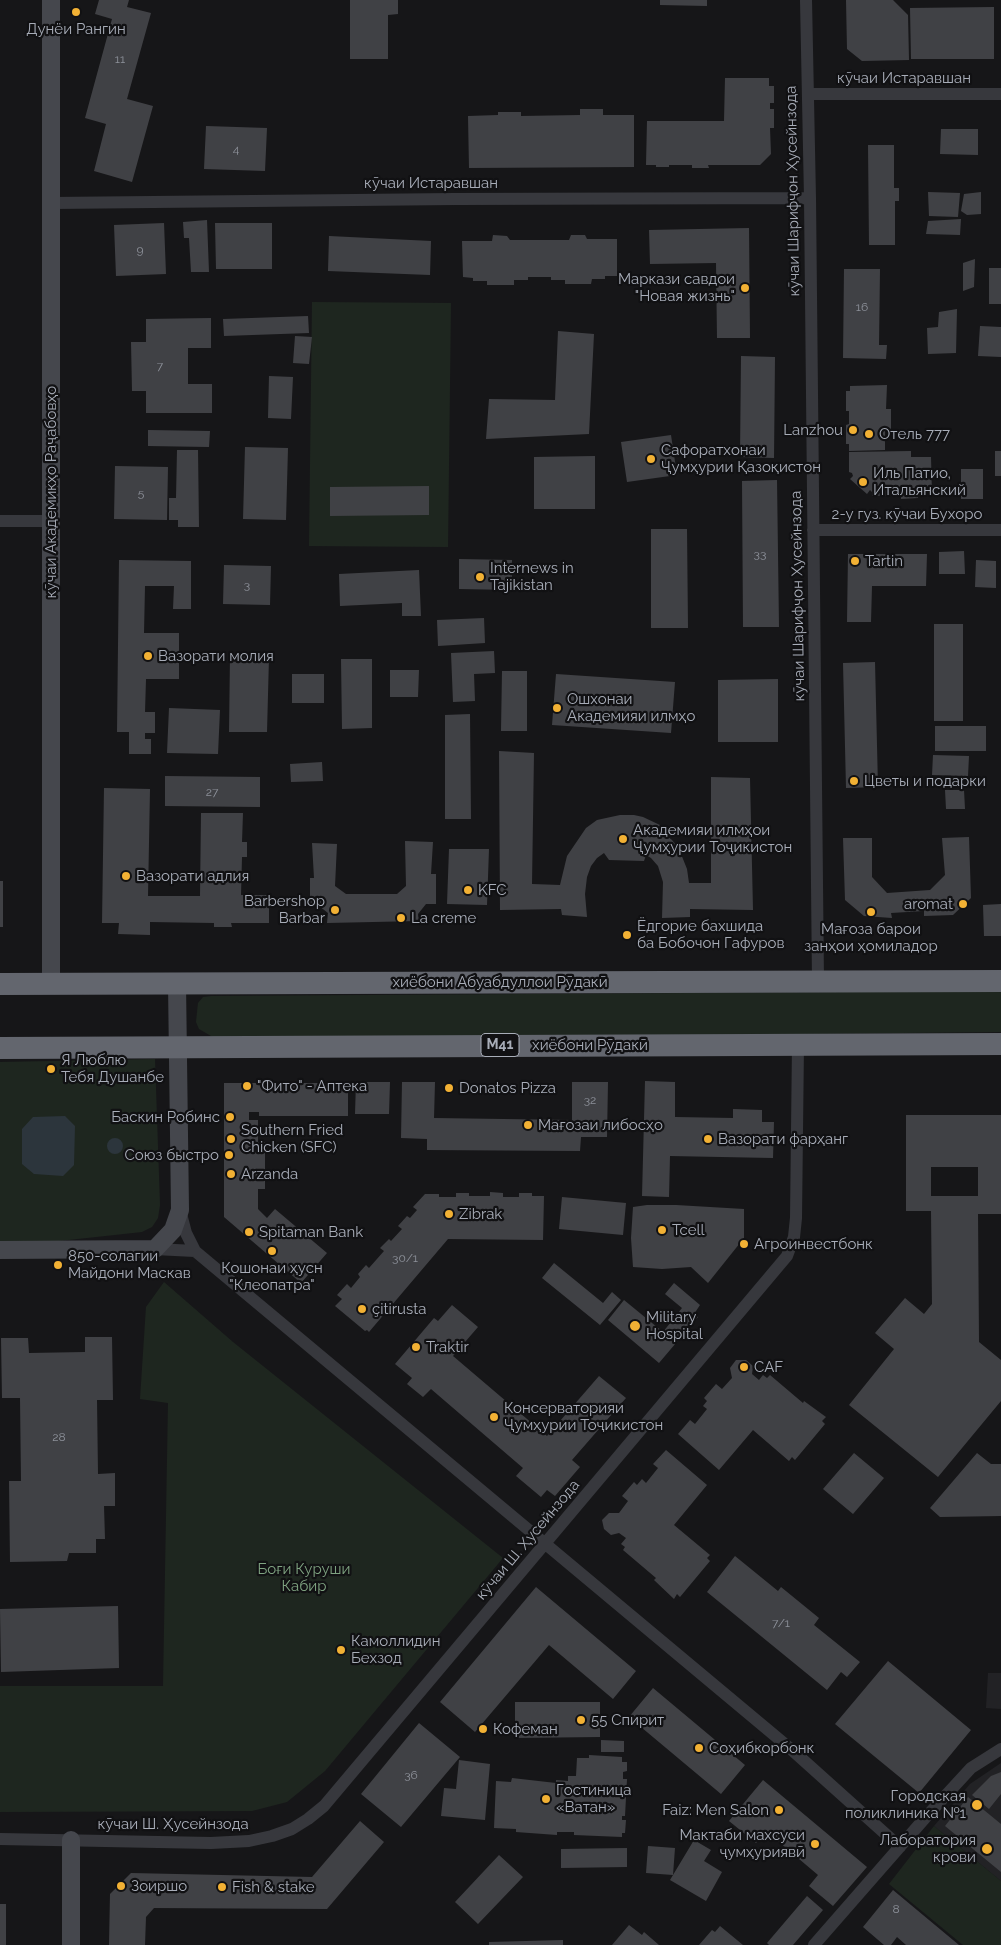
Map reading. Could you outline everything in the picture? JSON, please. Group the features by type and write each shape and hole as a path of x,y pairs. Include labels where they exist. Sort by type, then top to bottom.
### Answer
{"highway":[{"name":"хиёбони Абуабдуллои Рӯдакӣ","path":"0,984 1001,981"},
{"name":"хиёбони Рӯдакӣ","path":"0,1048 1001,1044"}],"street":[{"name":"кӯчаи Академикҳо Раҷабовҳо","path":"51,0 51,984"},
{"name":"кӯчаи Шарифҷон Ҳусейнзода","path":"806,0 810,198 818,981"},
{"name":"кӯчаи Истаравшан","path":"808,94 1001,94"},
{"name":"кӯчаи Истаравшан","path":"52,203 810,198"},
{"path":"0,521 51,521"},
{"name":"2-у гуз. кӯчаи Бухоро","path":"813,530 1001,530"},
{"path":"177,983 180,1210 186,1233 195,1250 792,1750 900,1847"},
{"name":"кӯчаи Ш. Ҳусейнзода","path":"0,1839 211,1843 249,1841 282,1833 301,1824 316,1813 339,1790 787,1256 794,1237 796,1218 798,1044"},
{"path":"155,1249 173,1230 180,1210"},
{"path":"0,1250 195,1250"},
{"path":"814,1945 971,1768 1001,1748"},
{"path":"71,1840 71,1945"}],"shaded area":[{"path":"65,1116 75,1126 74,1165 63,1176 34,1174 22,1164 22,1129 33,1117"},
{"path":"112,1138 118,1138 123,1143 121,1152 112,1154 107,1149 107,1143"},
{"path":"988,1673 1001,1673 1001,1709 986,1708"},
{"name":"Городская поликлиника №1","path":"1001,1763 1001,1881 934,1826 970,1784"}],"green space":[{"path":"312,302 451,303 448,547 309,546"},
{"path":"1001,991 1001,1032 218,1040 199,1029 196,1022 198,1003 203,997 211,996"},
{"path":"155,1059 160,1205 158,1218 152,1227 142,1232 50,1242 0,1242 0,1062"},
{"name":"Боғи Куруши Кабир","path":"164,1282 233,1342 503,1558 325,1771 287,1802 252,1811 0,1812 0,1686 163,1686 168,1403 140,1399 146,1307"},
{"path":"934,1826 1001,1881 1001,1945 963,1945 889,1884"}],"building":[{"path":"99,0 129,0 127,7 151,13 127,99 153,106 132,182 94,171 106,124 85,118 112,19 95,14"},
{"path":"350,0 398,0 398,14 388,15 388,59 350,59"},
{"path":"660,0 707,0 707,6 660,5"},
{"path":"846,0 893,0 908,15 909,60 862,61 847,49"},
{"path":"994,7 994,59 911,59 910,8"},
{"path":"725,78 769,78 769,86 774,86 774,103 770,103 770,109 774,109 774,128 770,128 771,154 760,165 708,165 709,168 692,168 692,165 656,167 656,165 646,165 647,121 724,121"},
{"path":"580,109 603,109 603,115 634,115 634,167 469,168 468,116 498,115 498,112 521,112 521,116 580,115"},
{"path":"206,126 267,128 265,171 204,169"},
{"path":"941,129 978,129 978,155 940,154"},
{"path":"868,145 894,145 894,188 899,188 899,201 895,201 895,245 869,245"},
{"path":"928,192 960,193 958,217 929,216"},
{"path":"981,192 981,214 967,215 961,211 964,194"},
{"path":"961,219 960,235 926,234 928,221"},
{"path":"207,220 209,272 191,272 189,238 184,238 183,222"},
{"path":"164,223 166,274 116,276 114,225"},
{"path":"215,223 272,223 272,269 216,269"},
{"path":"749,228 750,338 717,338 716,263 650,264 649,230"},
{"path":"493,235 507,236 510,240 569,240 571,235 585,235 587,239 617,239 617,276 605,276 605,279 592,279 591,284 565,284 565,280 551,280 551,277 528,277 528,280 514,280 514,285 487,285 487,281 473,281 473,278 463,277 462,241 492,241"},
{"path":"329,236 431,241 430,275 328,271"},
{"path":"975,259 974,287 963,291 963,263"},
{"path":"989,268 1001,268 1001,304 989,304"},
{"path":"844,269 880,269 879,345 887,345 886,359 843,358"},
{"path":"957,309 956,353 928,354 927,328 938,327 939,312"},
{"path":"308,316 309,333 224,336 223,319"},
{"path":"211,318 211,348 188,348 188,384 212,384 212,413 146,413 146,391 132,391 131,342 146,342 146,319"},
{"path":"980,326 1001,327 1001,357 978,356"},
{"path":"558,331 594,334 589,434 486,439 489,399 555,400"},
{"path":"295,336 312,337 309,364 293,363"},
{"path":"741,356 775,357 774,458 740,457"},
{"path":"269,376 293,377 291,419 268,418"},
{"path":"887,385 886,409 891,409 891,429 885,429 885,450 849,451 849,444 846,444 846,425 849,424 849,411 846,411 846,391 850,391 850,386"},
{"path":"148,430 210,431 209,447 148,446"},
{"path":"671,435 677,475 627,482 621,442"},
{"path":"245,447 288,448 286,520 243,519"},
{"path":"177,450 198,450 199,527 178,527 178,520 169,520 169,498 176,498"},
{"path":"911,451 911,457 931,457 932,495 918,495 918,498 901,499 901,495 872,496 870,490 867,494 850,479 853,476 849,472 849,452"},
{"path":"995,451 1001,451 1001,476 995,476"},
{"path":"595,456 595,509 534,509 534,457"},
{"path":"115,466 168,467 167,520 114,519"},
{"path":"961,469 983,469 983,499 961,499"},
{"path":"777,480 779,627 743,627 742,481"},
{"path":"429,486 429,515 330,516 330,487"},
{"path":"651,529 687,529 688,628 651,628"},
{"path":"964,551 965,574 939,574 939,552"},
{"path":"848,554 927,554 926,586 872,586 871,622 847,622"},
{"path":"459,559 512,560 512,590 459,589"},
{"name":"Вазорати молия","path":"119,560 191,561 191,609 173,609 174,586 145,586 144,633 179,633 179,679 146,679 145,712 155,712 155,733 145,733 145,739 151,739 151,754 129,754 129,732 117,732"},
{"path":"976,560 996,561 996,588 975,587"},
{"path":"224,565 271,566 270,605 223,604"},
{"path":"419,570 421,616 402,616 402,603 340,606 339,574"},
{"path":"484,618 485,643 438,646 437,620"},
{"path":"934,624 963,624 963,721 934,721"},
{"path":"494,651 495,673 474,674 475,701 453,702 451,653"},
{"path":"230,656 269,657 267,732 229,732"},
{"path":"341,659 372,659 372,728 342,729"},
{"path":"875,662 878,787 846,788 843,663"},
{"path":"390,670 419,670 418,697 390,697"},
{"path":"502,671 527,671 527,731 501,731"},
{"path":"292,674 324,674 324,703 292,703"},
{"path":"556,674 675,682 671,733 552,725"},
{"path":"778,679 778,742 718,742 718,680"},
{"path":"169,708 220,710 218,754 167,753"},
{"path":"470,714 471,819 445,819 445,715"},
{"path":"935,726 986,726 986,751 935,751"},
{"path":"499,751 534,753 532,884 560,885 567,856 586,828 597,820 620,815 643,817 662,826 659,830 672,840 679,849 687,869 689,883 711,883 711,777 750,778 753,910 690,909 690,917 662,918 663,882 658,866 651,858 646,855 644,861 609,860 604,853 591,866 587,877 585,894 587,917 562,915 561,909 500,910"},
{"path":"933,755 969,756 968,776 932,775"},
{"path":"322,762 323,781 291,782 290,764"},
{"path":"165,776 260,777 260,807 165,806"},
{"name":"Вазорати адлия","path":"104,788 150,789 148,896 200,896 201,813 243,813 242,842 247,842 247,857 242,857 241,895 269,895 269,923 231,923 232,927 214,927 214,923 150,922 150,935 118,934 119,923 102,923"},
{"path":"945,790 964,790 965,809 946,809"},
{"path":"969,837 971,898 953,915 924,916 924,911 891,913 892,918 864,916 845,900 843,838 872,838 872,877 887,893 930,890 945,875 942,838"},
{"path":"405,841 433,842 431,874 436,874 436,904 426,904 418,914 419,921 327,923 328,913 319,906 310,906 310,878 314,878 312,843 337,844 335,886 346,894 397,894 406,886"},
{"name":"KFC","path":"449,849 489,849 487,905 447,904"},
{"path":"0,881 3,881 3,927 0,927"},
{"path":"1001,904 1001,936 984,936 983,905"},
{"name":"Вазорати фарҳанг","path":"645,1081 675,1082 675,1117 733,1118 733,1109 762,1110 762,1122 774,1122 773,1158 670,1156 669,1197 642,1196"},
{"path":"356,1082 390,1082 389,1114 355,1114"},
{"path":"402,1082 435,1082 434,1118 572,1120 572,1082 608,1082 607,1137 581,1137 580,1151 427,1150 427,1139 401,1138"},
{"path":"224,1083 348,1083 348,1116 259,1116 259,1112 249,1112 249,1120 258,1120 258,1142 265,1142 265,1189 258,1189 258,1209 267,1218 275,1209 327,1253 301,1283 224,1217"},
{"path":"906,1115 1001,1115 1001,1214 978,1214 979,1342 1001,1360 1001,1401 938,1477 849,1405 894,1349 875,1333 905,1298 924,1314 932,1304 931,1211 906,1211","holes":["931,1167 978,1167 978,1196 931,1196"]},
{"path":"490,1192 503,1193 503,1197 519,1197 519,1193 532,1193 532,1196 544,1196 543,1240 448,1239 369,1332 365,1331 335,1306 342,1299 337,1295 347,1284 351,1288 360,1277 358,1274 366,1265 369,1268 384,1251 380,1248 389,1239 391,1241 402,1229 398,1226 407,1216 410,1218 417,1210 413,1207 425,1194 439,1194 439,1197 456,1197 456,1193 469,1193 469,1196 490,1196"},
{"path":"562,1197 626,1203 623,1235 559,1229"},
{"path":"647,1205 744,1209 744,1238 708,1283 691,1267 662,1269 633,1267 631,1238 633,1207"},
{"name":"Military Hospital","path":"554,1263 603,1303 612,1292 621,1300 600,1325 542,1278"},
{"name":"Military Hospital","path":"674,1283 700,1305 694,1314 698,1317 659,1363 608,1320 624,1300 663,1332 682,1308 665,1294"},
{"name":"Консерваторияи Ҷумҳурии Тоҷикистон","path":"452,1305 478,1327 453,1356 547,1436 599,1376 626,1398 572,1460 580,1467 555,1496 547,1490 541,1497 516,1476 523,1468 431,1389 423,1397 407,1384 412,1378 395,1364 434,1318 438,1321"},
{"path":"85,1337 112,1337 113,1400 97,1400 98,1474 115,1473 115,1506 104,1506 105,1539 96,1539 96,1553 69,1553 67,1561 10,1562 9,1481 21,1481 20,1398 2,1398 1,1338 28,1338 29,1353 85,1352"},
{"path":"736,1360 746,1360 753,1366 752,1374 759,1380 763,1375 767,1378 770,1375 803,1403 804,1401 826,1417 822,1421 825,1424 795,1460 792,1457 789,1461 753,1430 719,1470 678,1434 690,1420 695,1424 707,1409 703,1406 707,1401 704,1398 716,1384 722,1389 732,1378 730,1368"},
{"path":"666,1450 707,1485 674,1525 710,1555 707,1558 710,1561 680,1597 677,1594 674,1599 654,1580 656,1578 623,1550 625,1547 621,1544 626,1538 619,1533 611,1535 604,1529 602,1520 609,1513 619,1513 628,1501 622,1496 634,1482 637,1485 642,1479 646,1483 658,1468 653,1464"},
{"path":"854,1453 884,1478 853,1514 823,1489"},
{"path":"977,1453 991,1464 1001,1464 1001,1516 940,1517 930,1508"},
{"path":"735,1556 778,1591 781,1587 819,1618 814,1625 860,1662 847,1677 841,1672 827,1690 707,1592"},
{"path":"536,1587 636,1671 613,1699 549,1645 475,1732 440,1702"},
{"path":"118,1606 119,1668 1,1672 0,1609"},
{"path":"888,1661 971,1730 919,1793 835,1724"},
{"path":"653,1688 745,1765 721,1794 629,1717"},
{"path":"515,1702 600,1702 600,1737 515,1738"},
{"path":"419,1723 460,1757 401,1827 361,1794"},
{"path":"601,1740 624,1741 624,1752 601,1752"},
{"path":"589,1755 622,1757 622,1762 627,1762 627,1771 623,1772 623,1779 627,1779 625,1816 622,1816 622,1820 626,1820 625,1833 622,1833 622,1837 574,1835 574,1832 557,1832 557,1835 516,1832 516,1829 494,1828 496,1781 511,1782 512,1778 556,1783 556,1780 568,1781 568,1776 576,1776 577,1758 589,1758"},
{"path":"459,1760 490,1764 485,1820 441,1816 444,1788 456,1789"},
{"path":"1001,1772 1001,1794 989,1809 972,1795 991,1776"},
{"path":"763,1780 867,1867 833,1906 809,1886 818,1875 766,1831 756,1843 729,1821"},
{"name":"Лаборатория крови","path":"968,1797 1001,1824 1001,1872 945,1826"},
{"path":"360,1821 384,1842 327,1909 154,1908 146,1917 145,1945 109,1945 110,1894 131,1873 312,1877"},
{"path":"694,1840 711,1850 704,1861 722,1872 706,1901 670,1880"},
{"path":"648,1846 675,1848 673,1875 646,1873"},
{"path":"627,1848 627,1867 561,1868 561,1849"},
{"path":"499,1855 523,1877 478,1924 455,1902"},
{"path":"893,1890 959,1945 906,1945 897,1937 891,1945 884,1945 863,1927"},
{"path":"807,1896 823,1910 793,1945 769,1945 767,1943"},
{"path":"0,1904 6,1904 6,1945 0,1945"},
{"path":"629,1925 642,1935 644,1932 659,1945 612,1945"},
{"path":"720,1926 743,1945 699,1945 712,1930 715,1932"},
{"path":"563,1940 563,1945 489,1945 489,1942"}],"place":[{"name":"Дунёи Рангин","path":"76,12"},
{"name":"Маркази савдои \"Новая жизнь\"","path":"745,288"},
{"name":"Lanzhou","path":"853,430"},
{"name":"Отель 777","path":"869,434"},
{"name":"Сафоратхонаи Ҷумҳурии Қазоқистон","path":"651,459"},
{"name":"Иль Патио, Итальянский","path":"863,482"},
{"name":"Tartin","path":"855,561"},
{"name":"Internews in Tajikistan","path":"480,577"},
{"name":"Вазорати молия","path":"148,656"},
{"name":"Ошхонаи Академияи илмҳо","path":"557,708"},
{"name":"Цветы и подарки","path":"854,781"},
{"name":"Академияи илмҳои Ҷумҳурии Тоҷикистон","path":"623,839"},
{"name":"Вазорати адлия","path":"126,876"},
{"name":"KFC","path":"468,890"},
{"name":"aromat","path":"963,904"},
{"name":"Barbershop Barbar","path":"335,910"},
{"name":"Мағоза барои занҳои ҳомиладор","path":"871,912"},
{"name":"La creme","path":"401,918"},
{"name":"Ёдгорие бахшида ба Бобочон Гафуров","path":"627,935"},
{"name":"Я Люблю Тебя Душанбе","path":"51,1069"},
{"name":"\"Фито\" - Аптека","path":"247,1086"},
{"name":"Donatos Pizza","path":"449,1088"},
{"name":"Баскин Робинс","path":"230,1117"},
{"name":"Мағозаи либосҳо","path":"528,1125"},
{"name":"Southern Fried Chicken (SFC)","path":"231,1139"},
{"name":"Вазорати фарҳанг","path":"708,1139"},
{"name":"Союз быстро","path":"229,1155"},
{"name":"Arzanda","path":"231,1174"},
{"name":"Zibrak","path":"449,1214"},
{"name":"Tcell","path":"662,1230"},
{"name":"Spitaman Bank","path":"249,1232"},
{"name":"Агроинвестбонк","path":"744,1244"},
{"name":"Кошонаи ҳусн \"Клеопатра\"","path":"272,1251"},
{"name":"850-солагии Майдони Маскав","path":"58,1265"},
{"name":"çitirusta","path":"362,1309"},
{"name":"Military Hospital","path":"635,1326"},
{"name":"Traktir","path":"416,1347"},
{"name":"CAF","path":"744,1367"},
{"name":"Консерваторияи Ҷумҳурии Тоҷикистон","path":"494,1417"},
{"name":"Камоллидин Бехзод","path":"341,1650"},
{"name":"55 Спирит","path":"581,1720"},
{"name":"Кофеман","path":"483,1729"},
{"name":"Соҳибкорбонк","path":"699,1748"},
{"name":"Гостиница «Ватан»","path":"546,1799"},
{"name":"Городская поликлиника №1","path":"977,1805"},
{"name":"Faiz: Men Salon","path":"779,1810"},
{"name":"Мактаби махсуси ҷумҳуриявӣ","path":"815,1844"},
{"name":"Лаборатория крови","path":"987,1849"},
{"name":"Зоиршо","path":"121,1886"},
{"name":"Fish & stake","path":"222,1887"}]}
